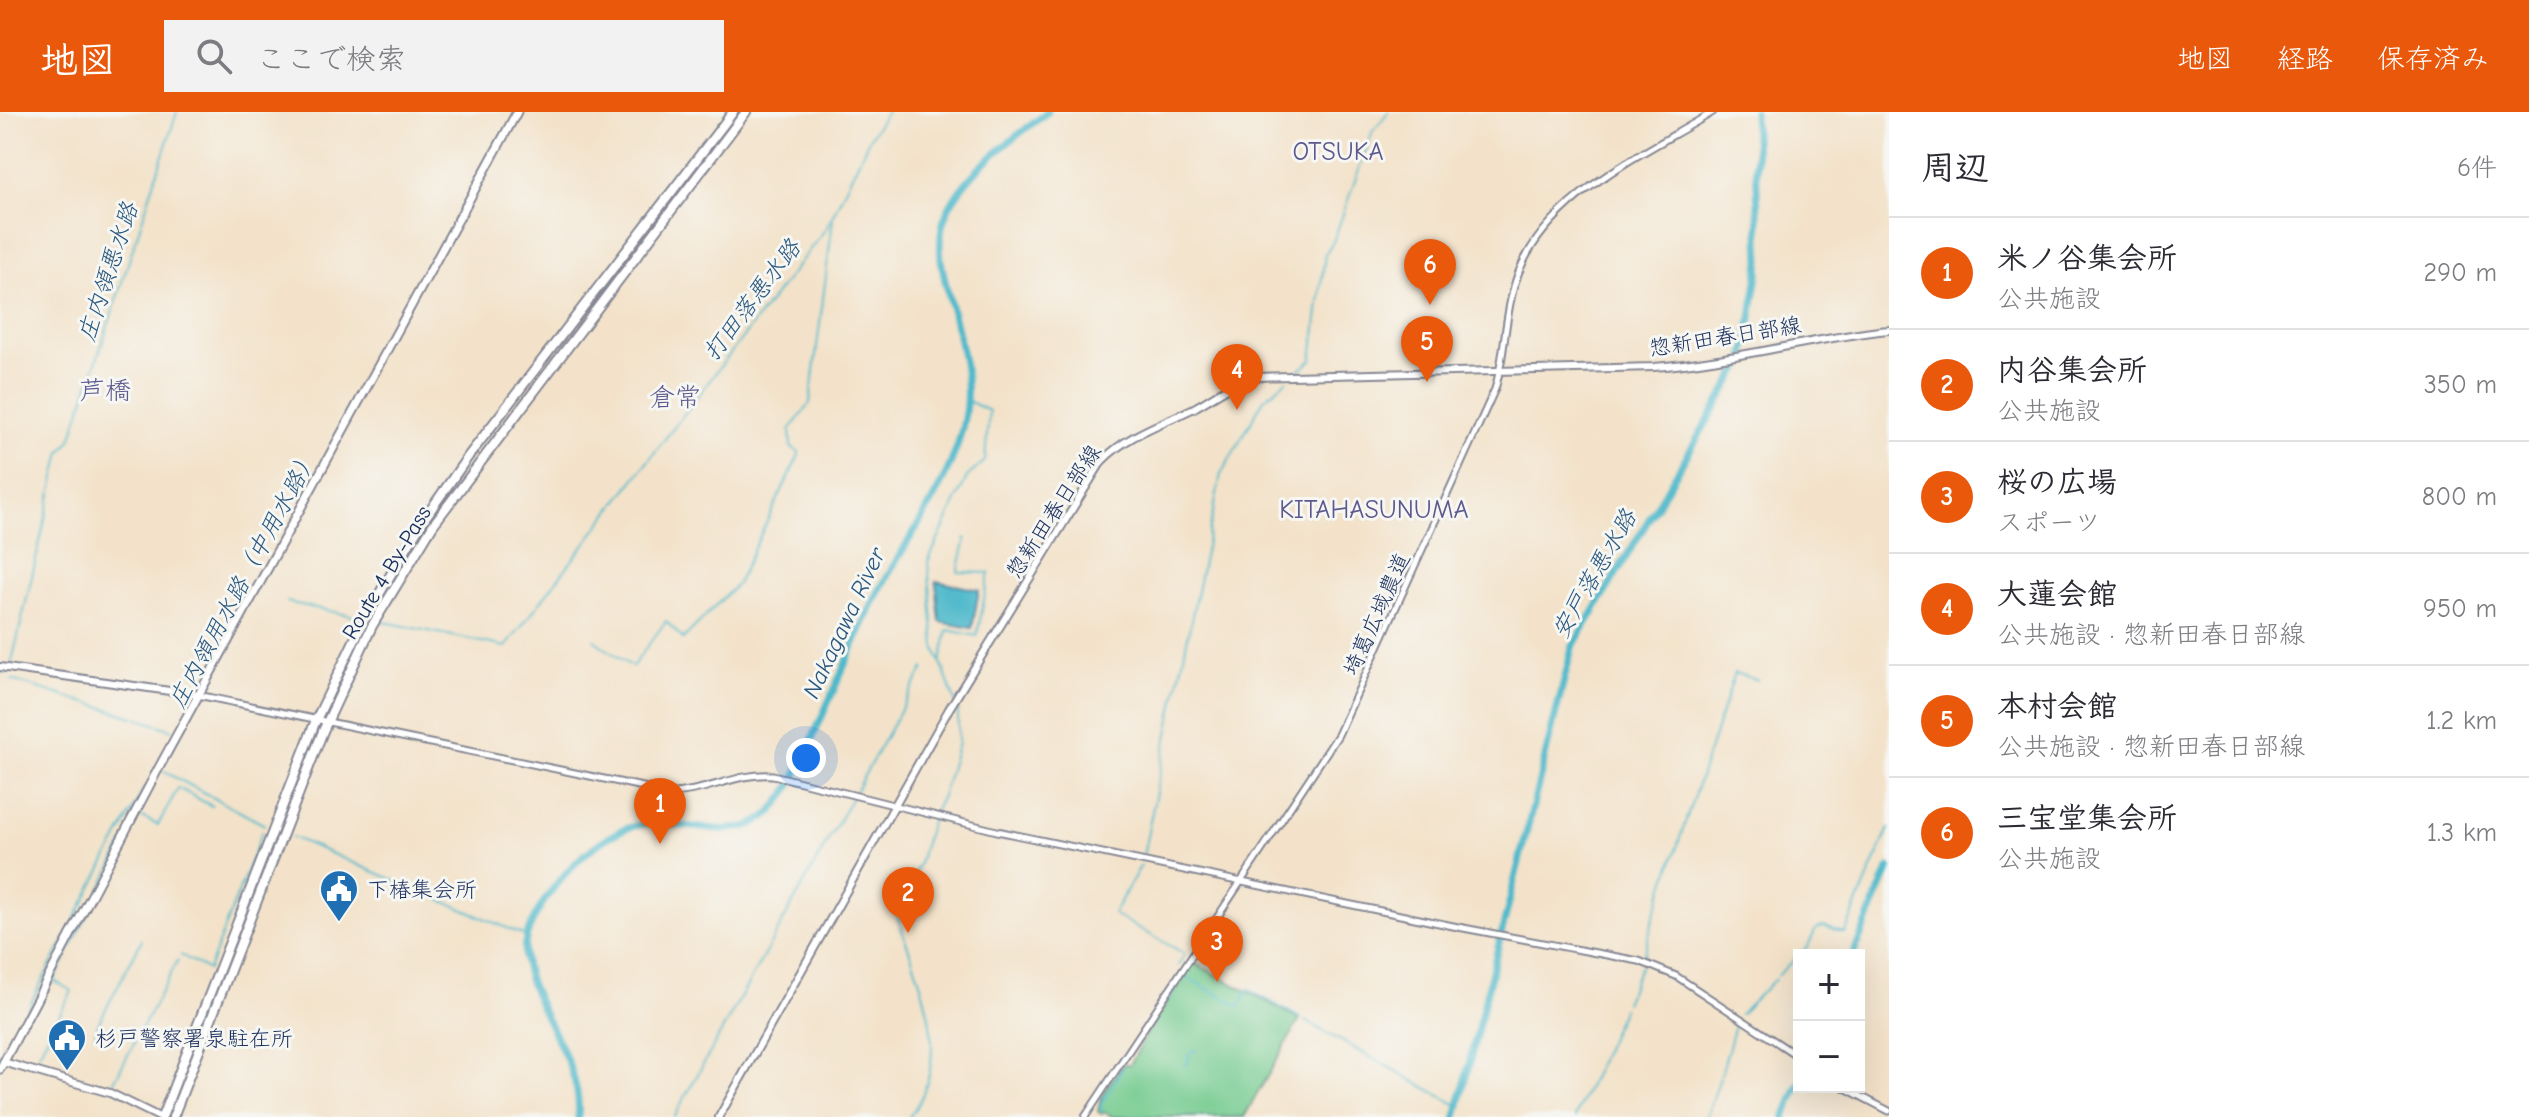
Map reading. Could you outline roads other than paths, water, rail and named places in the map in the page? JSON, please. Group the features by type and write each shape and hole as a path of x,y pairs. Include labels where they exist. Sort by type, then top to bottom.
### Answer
{"highway":[{"name":"Route 4 By-Pass","path":"160,1117 316,720 367,613 420,525 467,458 733,112"},
{"name":"Route 4 By-Pass","path":"173,1117 327,722 384,604 433,525 746,112"}],"main road":[{"path":"160,1117 110,1093 1,1064 198,695 517,112"},
{"name":"惣新田春日部線","path":"719,1117 954,701 1102,461 1133,436 1196,407 1235,382 1255,377 1694,364 1889,330"},
{"path":"0,667 198,695"}],"street":[{"name":"埼葛広域農道","path":"1085,1117 1338,735 1491,399 1501,371 1511,294 1533,243 1547,224 1581,193 1713,112"},
{"path":"198,695 672,793 690,793 757,774 775,776 931,816 1240,882 1639,961 1661,968 1793,1053"},
{"path":"1854,1093 1889,1111"}],"water":[{"path":"936,581 979,590 972,628 940,622"}],"waterway":[{"name":"庄内領悪水路","path":"11,666 61,452 71,440 177,112"},
{"name":"打田落悪水路","path":"380,621 506,647 827,227 871,135 887,112"},
{"name":"Nakagawa River","path":"578,1117 571,1070 528,977 524,955 534,918 574,864 609,837 646,824 723,829 752,825 764,818 782,799 801,765 873,603 939,488 959,439 967,394 963,355 940,251 942,227 948,210 958,193 985,162 1048,112"},
{"path":"1295,374 1312,360 1325,254 1333,242 1372,133 1388,112"},
{"name":"安戸落悪水路","path":"1456,1117 1572,648 1744,360 1760,262 1754,112"},
{"path":"594,640 632,667 666,621 683,639 737,584 799,455 791,447 790,430 810,403 833,219"},
{"path":"1143,856 1221,474 1264,399 1287,380"},
{"path":"909,1117 923,1093 930,1068 932,1043 923,991 897,915 919,864 958,743 958,709 935,647 928,562 967,477 985,461 989,411 966,400"},
{"path":"941,661 948,630 977,636 989,573 958,572 966,538"},
{"path":"287,602 362,618"},
{"path":"674,1117 924,668"},
{"path":"0,672 10,672"},
{"path":"1643,958 1653,919 1735,673 1757,680"},
{"path":"12,680 86,703"},
{"path":"89,703 173,730"},
{"path":"163,771 265,825"},
{"name":"庄内領用水路（中用水路）","path":"0,1061 145,787"},
{"path":"39,1053 72,991 54,981 138,815 158,825 178,788 212,806"},
{"path":"1778,975 1808,946 1816,929 1823,926 1845,933 1889,828"},
{"path":"181,955 208,970 262,832"},
{"path":"292,837 526,936"},
{"path":"1141,865 1113,914 1185,954 1179,965"},
{"path":"1855,949 1889,868"},
{"path":"95,1035 142,940"},
{"path":"110,1089 178,960"},
{"path":"1625,1003 1641,965"},
{"path":"1184,976 1239,1006 1248,989 1300,1018"},
{"path":"1164,1006 1184,977"},
{"path":"1740,1014 1775,979"},
{"path":"1575,1117 1623,1008"},
{"path":"1721,1074 1737,1019"},
{"path":"1305,1021 1459,1106"},
{"path":"1191,1052 1197,1050"},
{"path":"1184,1064 1188,1064 1189,1054"},
{"path":"1103,1112 1100,1106 1124,1066"},
{"path":"1711,1105 1720,1077"},
{"path":"1785,1117 1795,1093"},
{"path":"1706,1117 1710,1108"}],"place":[{"name":"三宝堂集会所","path":"1430,305"},
{"name":"本村会館","path":"1427,382"},
{"name":"大蓮会館","path":"1237,410"},
{"name":"米ノ谷集会所","path":"660,844"},
{"name":"下椿集会所","path":"339,923"},
{"name":"内谷集会所","path":"908,933"},
{"name":"桜の広場","path":"1217,982"},
{"name":"杉戸警察署泉駐在所","path":"67,1072"}],"district":[{"name":"OTSUKA","path":"1338,151"},
{"name":"芦橋","path":"105,390"},
{"name":"倉常","path":"675,397"},
{"name":"KITAHASUNUMA","path":"1374,509"}]}
